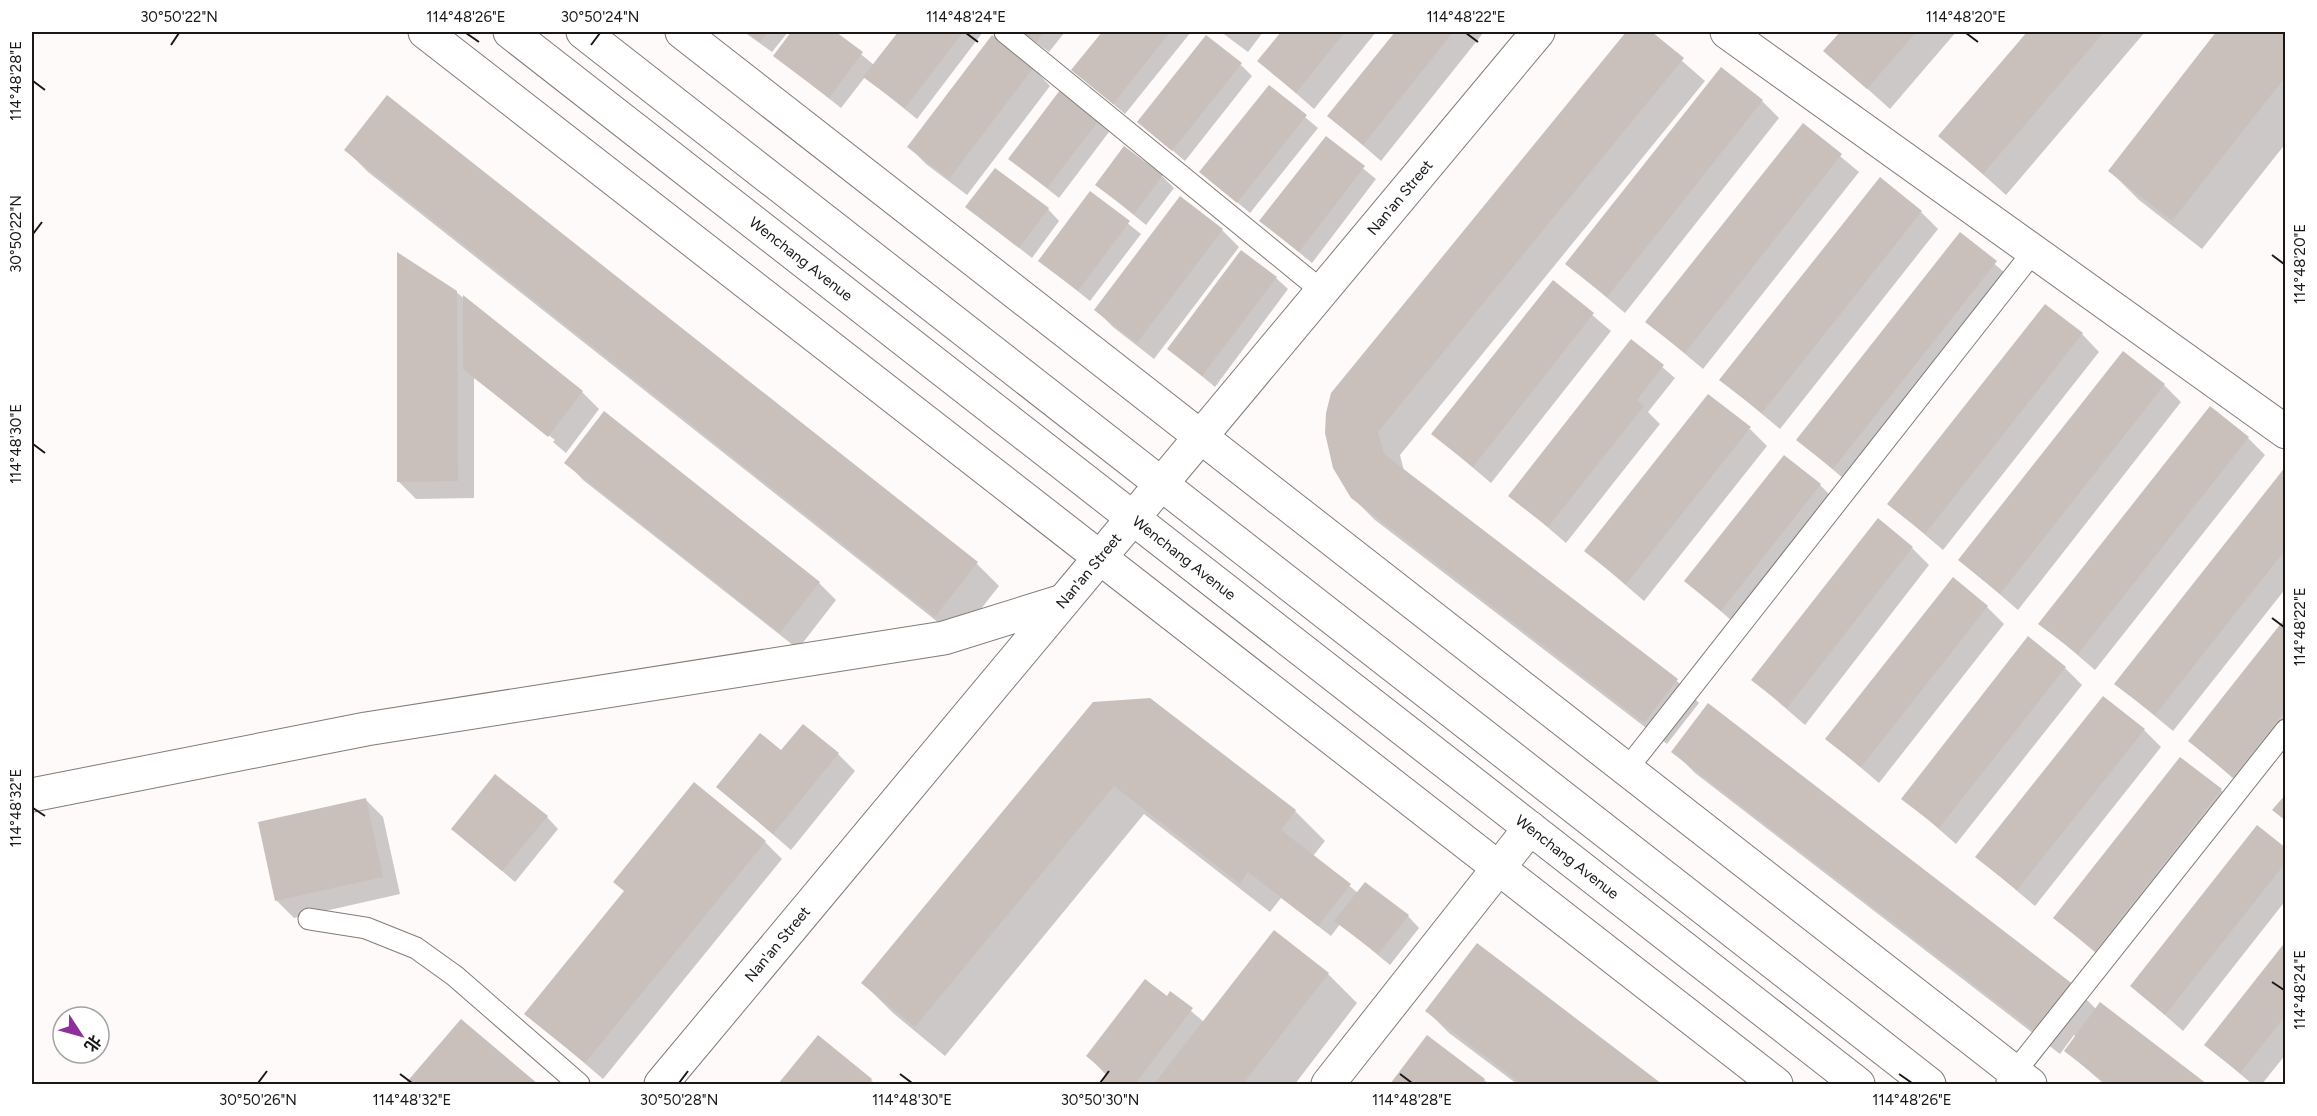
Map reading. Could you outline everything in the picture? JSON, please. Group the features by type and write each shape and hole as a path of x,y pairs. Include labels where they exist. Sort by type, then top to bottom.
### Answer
{"street":[{"path":"425,32 1776,1084"},
{"name":"Wenchang Avenue","path":"510,32 1858,1084"},
{"path":"583,32 1929,1084"},
{"path":"682,32 1627,769 2016,1081"},
{"name":"Nan'an Street","path":"661,1084 1538,32"},
{"path":"1727,32 2286,432"},
{"path":"32,795 366,729 944,638 1063,601"},
{"path":"1328,1084 1530,828"}],"lane":[{"path":"1005,32 1322,291"},
{"path":"1627,769 2033,252"},
{"path":"2016,1081 2286,730"},
{"path":"309,919 366,928 416,948 455,976 579,1084"}],"building":[{"path":"746,32 767,32 760,42"},
{"path":"791,32 836,32 863,52 829,98 773,56"},
{"path":"898,32 963,32 905,108 863,77"},
{"path":"1023,32 1044,32 1036,42"},
{"path":"1102,32 1170,32 1113,104 1071,70"},
{"path":"1281,32 1345,32 1296,93 1257,61"},
{"path":"1395,32 1453,32 1363,145 1327,116"},
{"path":"1626,32 1652,32 1684,58 1378,432 1384,454 1678,679 1644,723 1351,498 1333,468 1325,433 1326,413 1331,393"},
{"path":"1840,32 1916,32 1867,89 1823,51"},
{"path":"2027,32 2104,32 1983,174 1938,136"},
{"path":"2216,32 2286,32 2286,76 2172,221 2108,171"},
{"path":"992,35 1034,67 949,179 907,147"},
{"path":"1206,35 1242,63 1172,151 1137,122"},
{"path":"1721,67 1763,100 1607,297 1565,264"},
{"path":"1269,85 1307,115 1237,203 1199,172"},
{"path":"1060,90 1099,120 1047,188 1008,159"},
{"path":"387,95 978,562 935,617 344,150"},
{"path":"1803,123 1842,154 1685,353 1645,322"},
{"path":"1326,136 1365,166 1299,252 1259,221"},
{"path":"1124,146 1163,175 1134,214 1095,185"},
{"path":"995,168 1049,208 1019,248 965,207"},
{"path":"1880,177 1922,211 1762,413 1719,380"},
{"path":"1090,191 1130,221 1078,291 1038,261"},
{"path":"1180,196 1223,229 1137,343 1094,310"},
{"path":"1960,232 1997,261 1833,469 1796,440"},
{"path":"1241,250 1277,277 1202,376 1167,349"},
{"path":"397,252 457,291 458,481 397,482"},
{"path":"1553,280 1594,313 1473,467 1431,434"},
{"path":"463,295 583,391 548,437 463,369"},
{"path":"2045,304 2083,333 1925,534 1887,504"},
{"path":"1631,339 1664,365 1637,400 1644,406 1548,527 1508,496"},
{"path":"2123,351 2165,384 2000,594 1958,560"},
{"path":"1708,394 1751,427 1626,584 1584,551"},
{"path":"2210,406 2249,437 2078,654 2038,624"},
{"path":"604,411 820,582 780,633 564,463"},
{"path":"1784,455 1821,484 1721,611 1684,581"},
{"path":"2286,466 2286,549 2155,715 2114,684"},
{"path":"1878,518 1913,547 1787,708 1751,680"},
{"path":"1953,577 1988,606 1861,767 1825,739"},
{"path":"2286,617 2286,709 2233,777 2188,741"},
{"path":"2028,636 2066,667 1939,828 1901,799"},
{"path":"2103,696 2145,729 2017,890 1975,857"},
{"path":"1150,698 1296,810 1281,830 1351,884 1318,926 1248,872 1240,884 1114,786 915,1027 861,983 1093,702"},
{"path":"1708,703 2074,985 2037,1033 1671,752"},
{"path":"803,724 839,753 773,834 716,787 760,733 781,750"},
{"path":"2180,757 2222,789 2095,951 2053,918"},
{"path":"495,774 548,816 502,871 451,829"},
{"path":"694,782 766,841 585,1063 524,1014 624,891 613,882"},
{"path":"2286,794 2286,821 2272,810"},
{"path":"366,798 383,877 275,901 258,822"},
{"path":"2257,825 2286,848 2286,862 2165,1015 2130,986"},
{"path":"1365,882 1409,915 1378,954 1334,921"},
{"path":"1274,930 1329,973 1243,1084 1154,1084"},
{"path":"2286,941 2286,1015 2240,1073 2204,1045"},
{"path":"1477,943 1662,1084 1522,1084 1425,1011"},
{"path":"1145,979 1167,996 1170,991 1193,1008 1135,1084 1107,1084 1102,1081 1107,1073 1086,1056"},
{"path":"2100,1002 2207,1084 2107,1084 2064,1051"},
{"path":"461,1019 538,1084 405,1084"},
{"path":"818,1035 872,1079 868,1084 778,1084"},
{"path":"1427,1035 1485,1079 1481,1084 1390,1084"}]}
